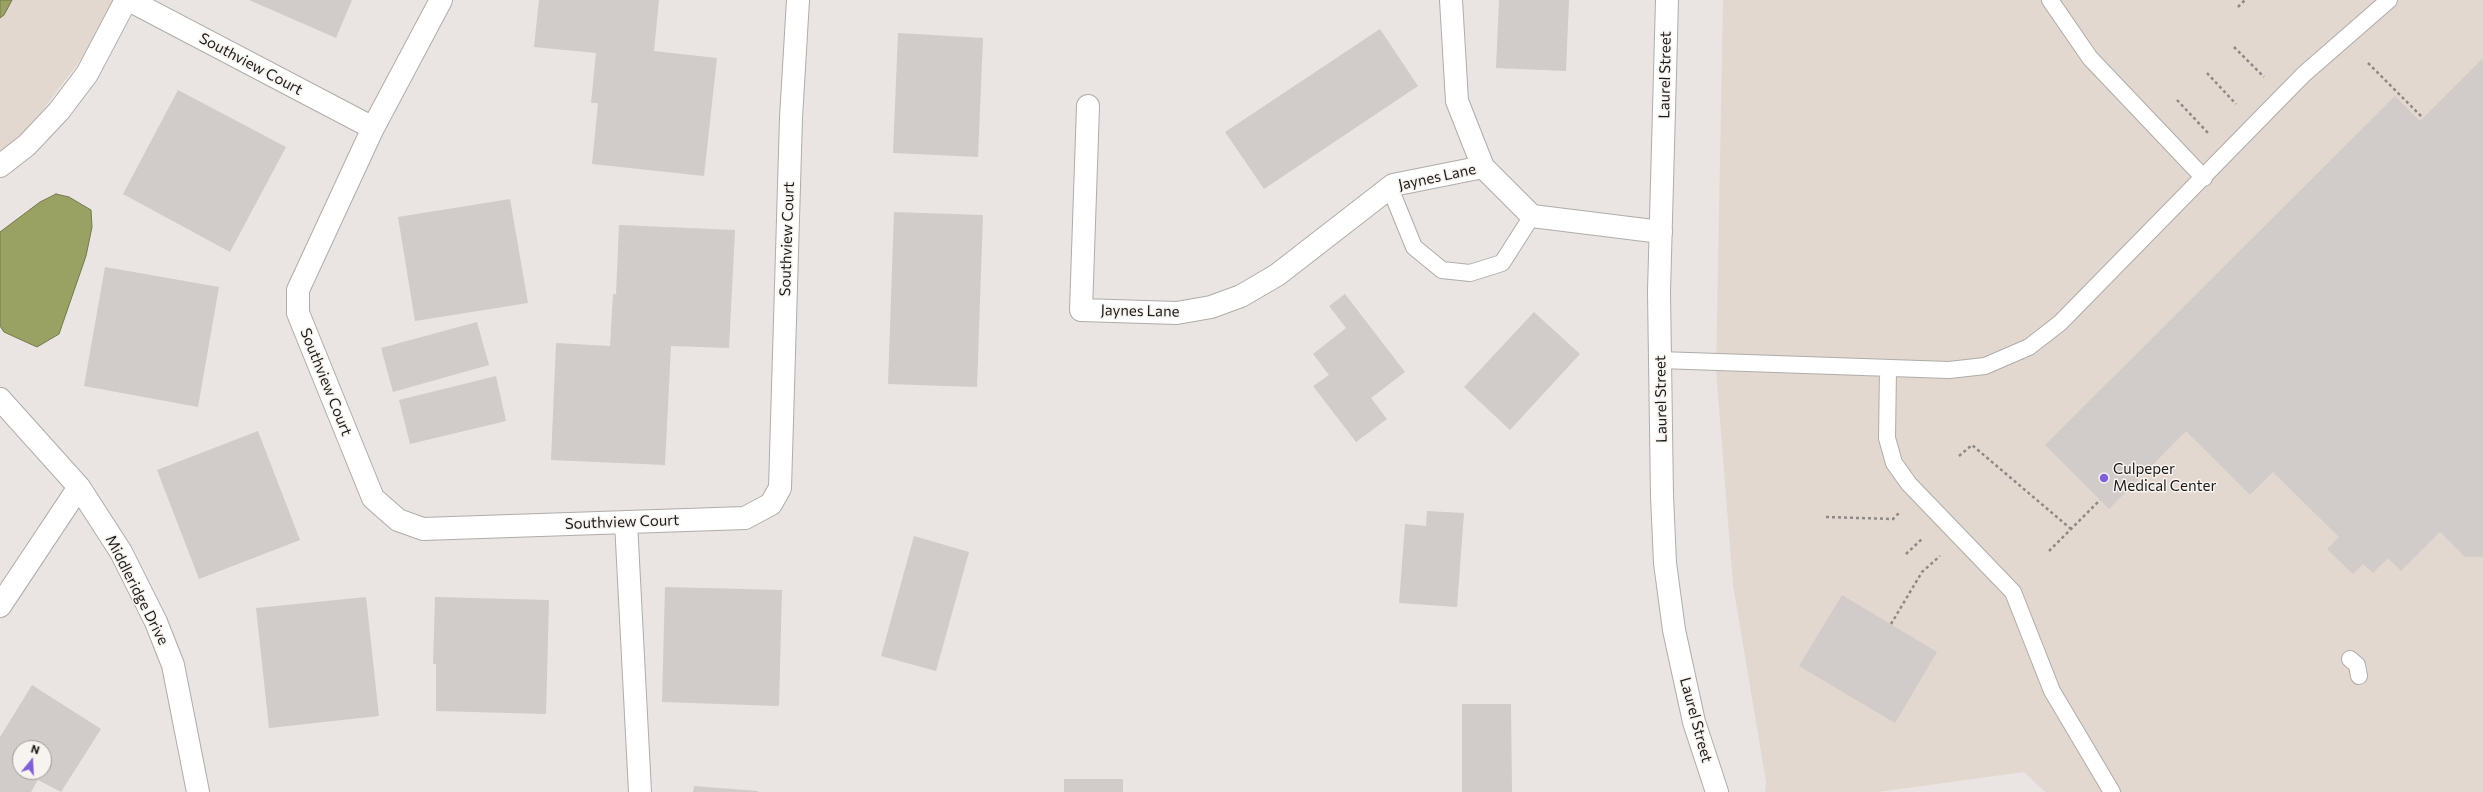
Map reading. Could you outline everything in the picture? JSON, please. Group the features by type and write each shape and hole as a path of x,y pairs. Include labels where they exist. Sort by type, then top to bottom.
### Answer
{"street":[{"name":"Southview Court","path":"128,0 373,128"},
{"path":"0,166 27,145 59,111 87,74 128,0"},
{"name":"Southview Court","path":"442,0 373,128 298,290 298,313 373,498 398,520 423,529 745,518 755,514 771,504 780,488 791,118 798,0"},
{"path":"1451,0 1457,101 1483,167 1532,216 1661,232"},
{"name":"Laurel Street","path":"1667,0 1661,232 1660,360 1662,496 1665,563 1674,630 1694,722 1717,792"},
{"name":"Jaynes Lane","path":"1088,106 1081,310 1177,313 1211,306 1241,296 1277,275 1393,185 1483,167"},
{"name":"Middleridge Drive","path":"0,399 79,487 121,552 156,622 173,665 198,792"},
{"path":"0,606 79,487"},
{"path":"626,522 640,792"}],"lane":[{"path":"2050,0 2090,58 2204,178"},
{"path":"1660,360 1949,370 1985,366 2029,347 2060,323 2204,178 2304,74 2389,0"},
{"path":"1390,188 1414,248 1442,270 1470,273 1502,262 1532,216"},
{"path":"1888,369 1887,438 1894,463 1909,484 2014,592 2052,691 2112,792"},
{"path":"2350,658 2357,665 2359,676"}],"path":[{"path":"2238,7 2245,0"},
{"path":"2234,47 2265,78"},
{"path":"2368,64 2423,118"},
{"path":"2206,73 2238,106"},
{"path":"2177,100 2209,134"},
{"path":"1959,456 1972,445 2071,529"},
{"path":"2049,551 2100,500"},
{"path":"1826,517 1893,519 1903,508"},
{"path":"1891,624 1922,572"}],"shaded area":[{"path":"0,0 126,0 0,166"},
{"path":"0,0 12,0 4,15 0,18"},
{"name":"Culpeper Medical Center","path":"1723,0 2483,0 2483,792 2045,792 2024,772 1878,792 1765,792 1766,782 1733,585 1716,370"},
{"path":"56,194 69,197 91,210 92,227 86,256 59,334 37,347 4,332 0,326 0,232 40,202"}],"building":[{"path":"249,0 352,0 336,38"},
{"path":"539,0 659,0 654,51 717,58 704,176 592,164 598,103 591,103 596,53 534,47"},
{"path":"1499,0 1569,0 1566,71 1496,68"},
{"path":"1380,29 1418,86 1264,189 1225,132"},
{"path":"898,33 983,38 978,157 893,153"},
{"name":"Culpeper Medical Center","path":"2483,58 2483,557 2465,557 2440,532 2401,571 2388,558 2373,573 2363,564 2353,574 2327,549 2339,537 2273,472 2250,495 2186,431 2109,509 2045,445 2395,96 2420,121"},
{"path":"178,90 286,147 230,252 123,194"},
{"path":"510,199 528,303 415,321 398,217"},
{"path":"894,212 983,215 977,387 888,384"},
{"path":"619,225 735,230 729,348 671,346 665,465 551,460 556,343 610,346 613,294 616,294"},
{"path":"105,267 219,287 198,407 84,386"},
{"path":"1345,294 1405,372 1371,398 1387,419 1356,442 1313,386 1329,375 1313,354 1346,328 1329,306"},
{"path":"1534,312 1580,354 1510,430 1464,387"},
{"path":"477,322 489,365 393,392 381,348"},
{"path":"496,376 506,421 410,444 399,400"},
{"path":"258,431 300,540 199,579 157,470"},
{"path":"1427,511 1464,513 1457,607 1399,603 1405,524 1426,526"},
{"path":"914,536 969,552 936,671 881,656"},
{"path":"665,587 782,590 779,706 662,702"},
{"path":"1842,595 1937,652 1895,723 1799,666"},
{"path":"366,597 379,716 269,728 256,608"},
{"path":"435,597 549,600 546,714 436,711 436,664 433,664"},
{"path":"32,685 101,729 61,792 38,780 31,792 0,792 0,737"},
{"path":"1462,704 1511,704 1512,792 1462,792"},
{"path":"1064,779 1123,779 1123,792 1064,792"},
{"path":"694,786 758,791 758,792 693,792"}],"place":[{"name":"Culpeper Medical Center","path":"2104,478"}]}
